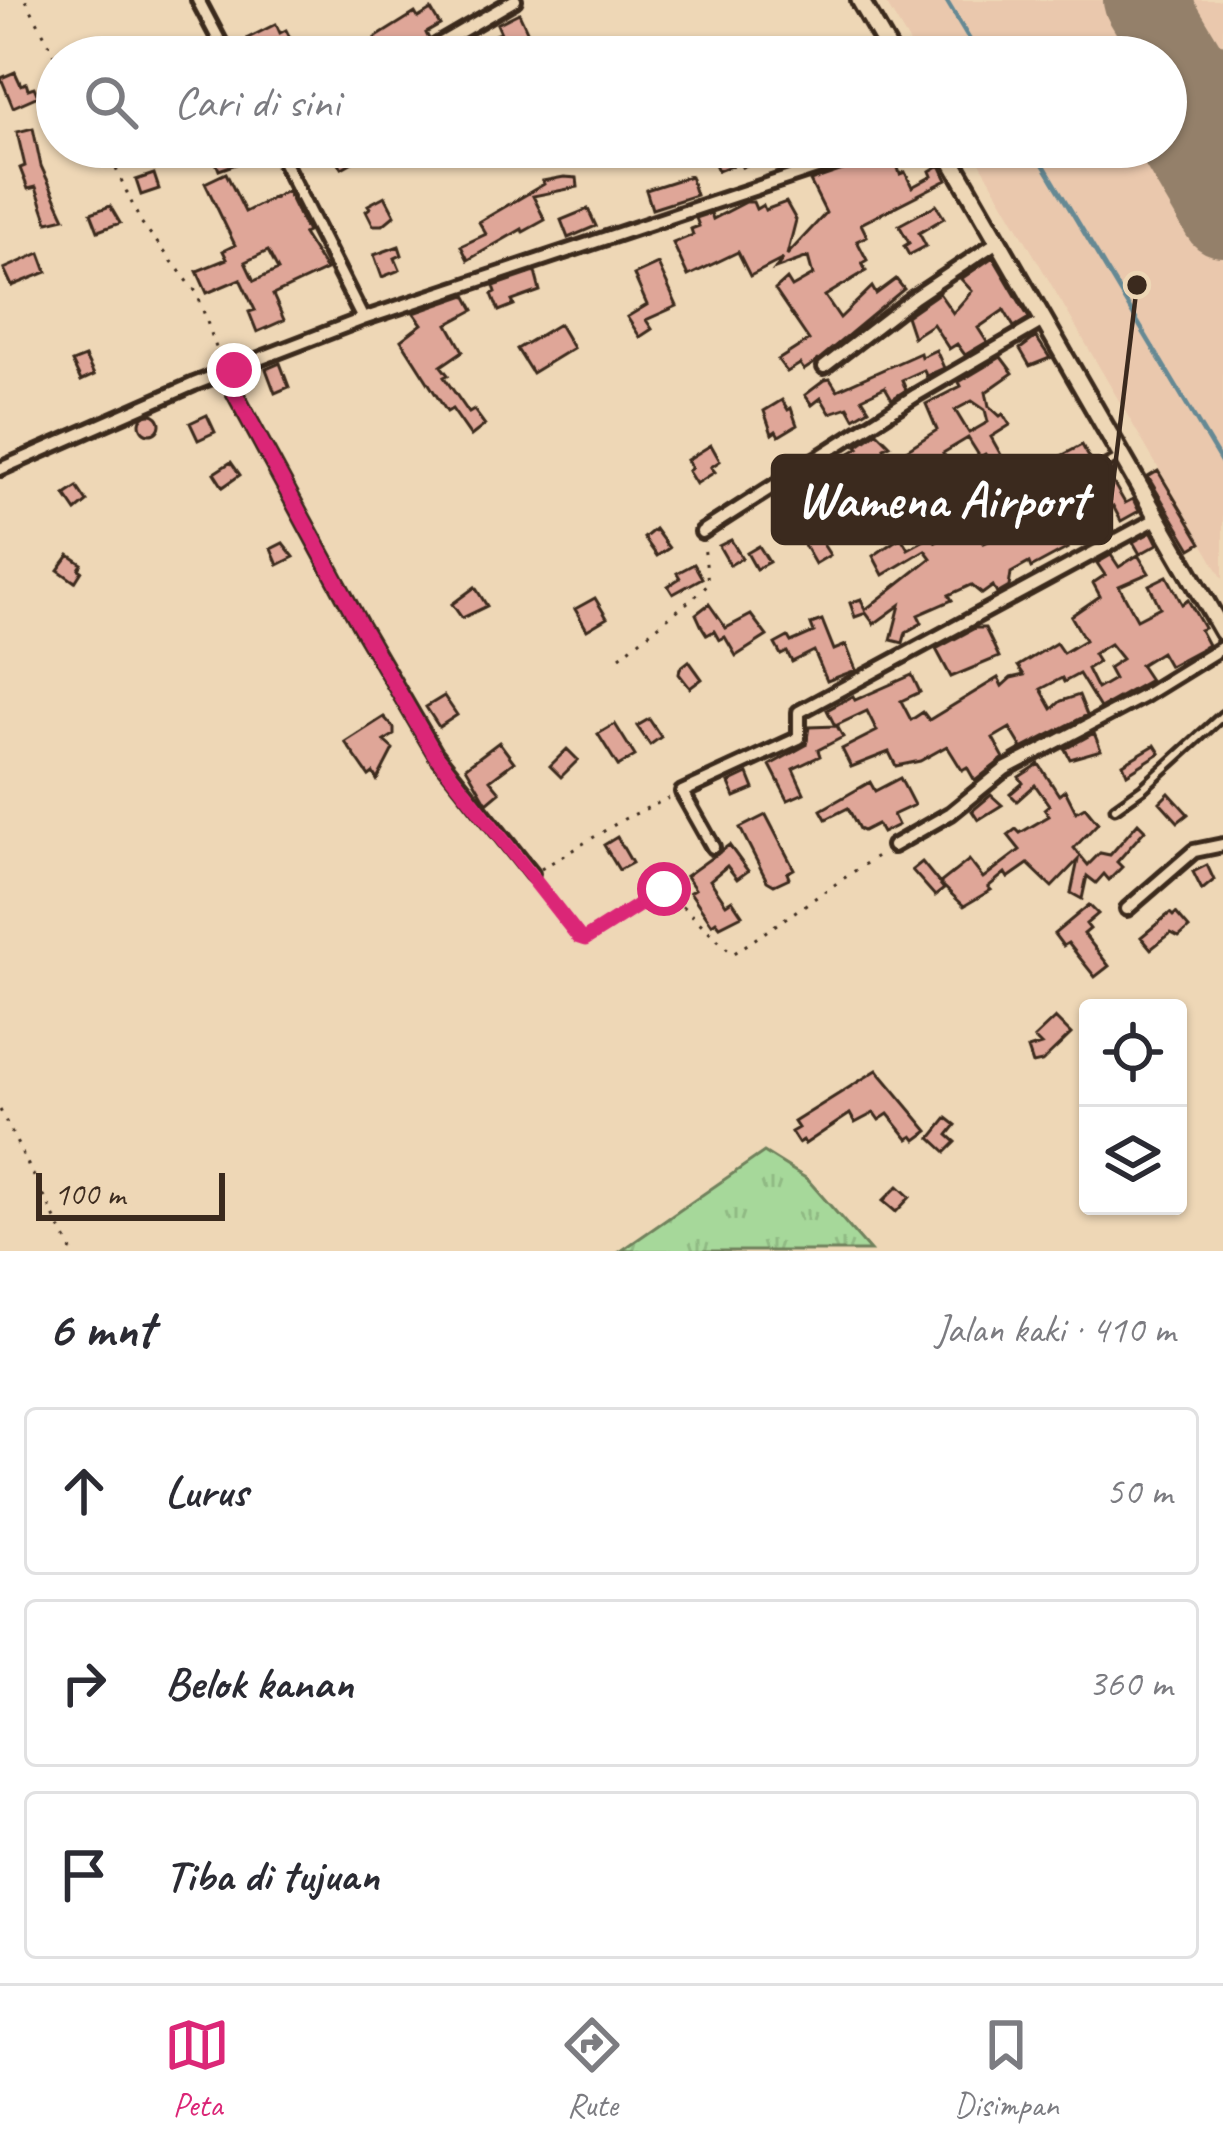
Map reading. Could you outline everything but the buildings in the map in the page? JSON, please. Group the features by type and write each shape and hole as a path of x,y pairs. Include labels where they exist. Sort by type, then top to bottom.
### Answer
{"main road":[{"path":"860,0 881,36"},
{"path":"956,168 1223,632"}],"street":[{"path":"197,0 217,36"},
{"path":"452,36 515,0"},
{"path":"286,168 363,320"},
{"path":"0,469 194,384 363,320 817,168"},
{"path":"824,367 864,333 997,242"},
{"path":"702,532 916,395 1043,321"},
{"path":"225,375 434,753 532,874"},
{"path":"713,847 682,792 799,737 799,712 1158,518"},
{"path":"892,846 951,813 1005,769 1142,697 1223,647"},
{"path":"1127,908 1194,851 1223,845"}],"lane":[{"path":"989,520 1021,513 1121,456"},
{"path":"1115,808 1223,715"}],"path":[{"path":"26,0 45,36"},
{"path":"116,168 140,220 196,293 225,375"},
{"path":"620,656 708,584 702,532"},
{"path":"682,792 624,819 532,874 579,937 585,939 664,889 734,954 892,846"},
{"path":"0,1110 72,1251"}],"shaded area":[{"path":"884,0 1223,0 1223,579 983,168 1187,168 1187,36 905,36"}],"green space":[{"path":"764,1152 807,1179 870,1251 621,1251"}],"waterway":[{"path":"946,0 967,36"},
{"path":"1046,168 1223,465"}],"taxiway":[{"path":"1187,56 1223,61"},
{"path":"1216,119 1206,101 1204,74 1223,64"}],"runway":[{"path":"1145,0 1167,36"},
{"path":"1187,70 1223,130"},
{"path":"1187,154 1223,215"}],"place":[{"name":"Wamena Airport","path":"1137,285"}],"route":[{"path":"234,370 225,375 434,753 579,937 585,939 664,889"}]}
